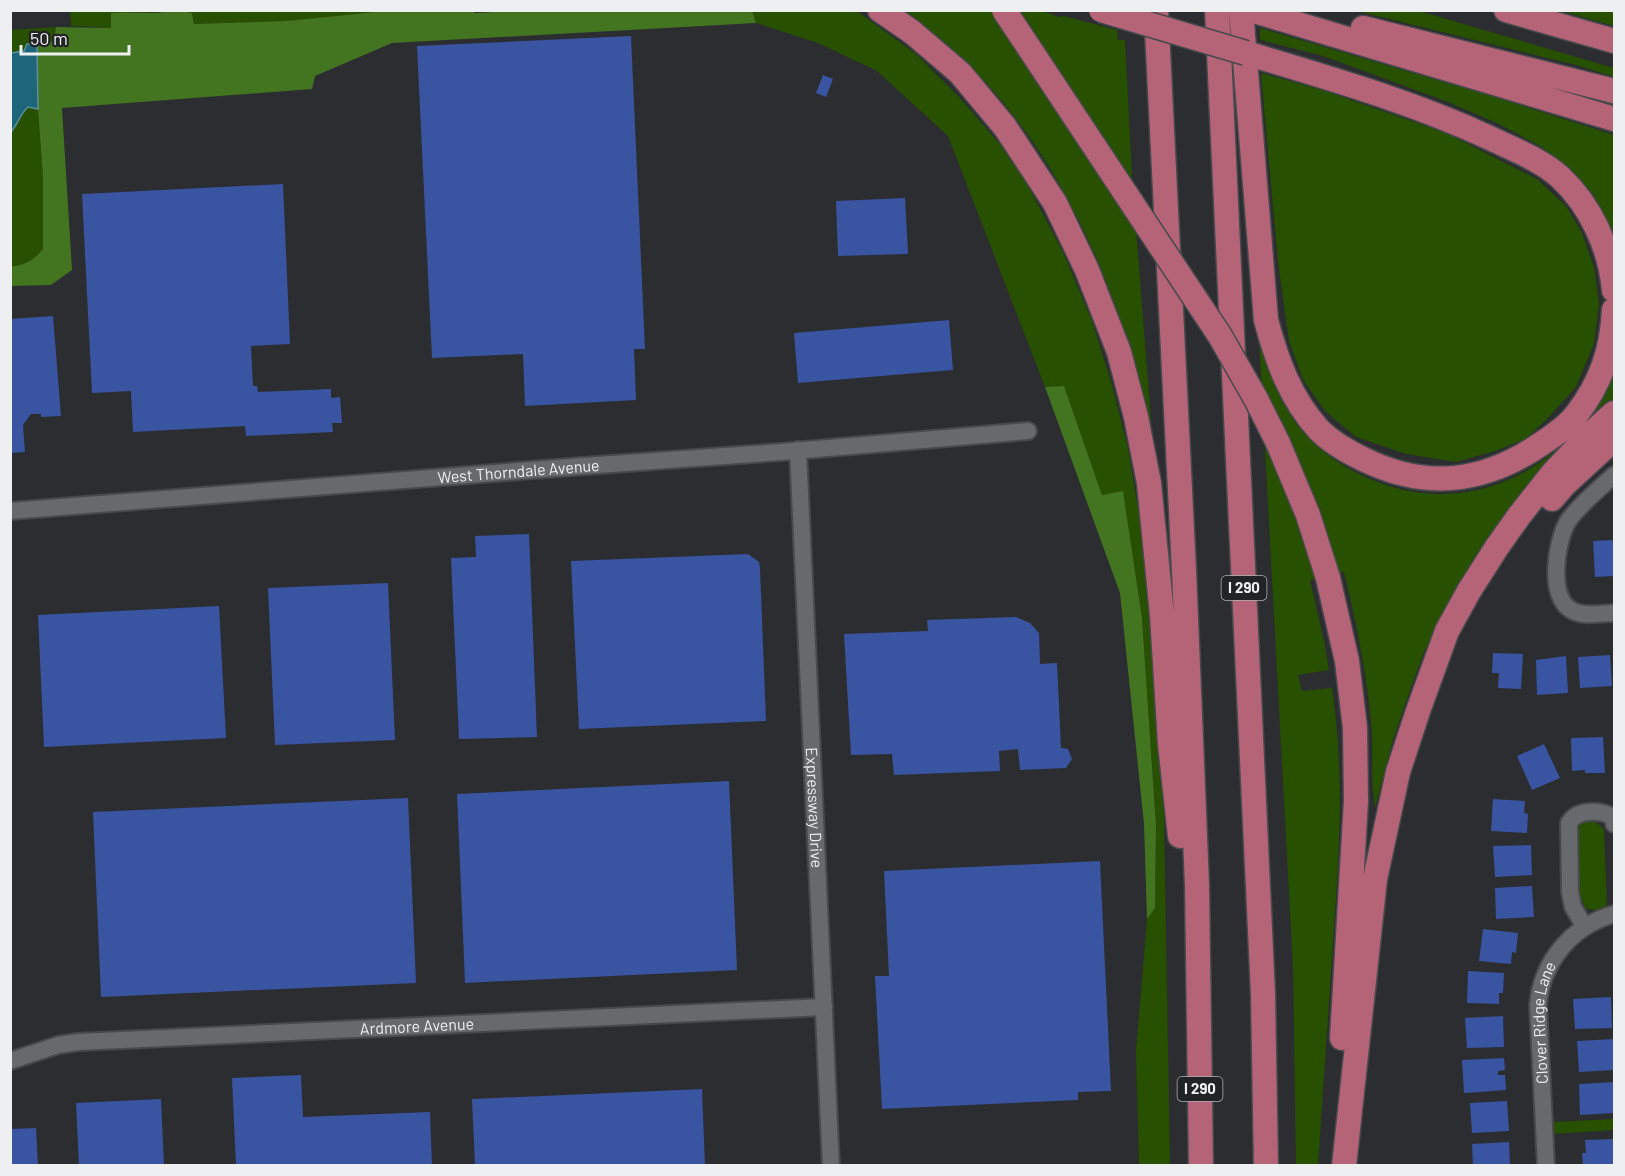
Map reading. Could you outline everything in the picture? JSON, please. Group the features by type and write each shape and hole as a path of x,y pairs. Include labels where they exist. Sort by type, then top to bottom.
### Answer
{"highway":[{"path":"880,10 912,32 960,73 1005,127 1055,203 1087,270 1119,352 1136,417 1149,483 1162,615 1170,744 1199,1012"},
{"path":"1004,10 1220,336 1256,399 1278,443 1308,515 1328,578 1348,672 1355,728 1356,801 1332,1166"},
{"path":"1101,10 1298,68 1414,106 1526,155 1559,176 1582,202 1598,229 1612,268 1614,290"},
{"name":"I 290","path":"1154,10 1184,570 1197,885 1201,1166"},
{"name":"I 290","path":"1217,10 1263,983 1266,1166"},
{"path":"1241,10 1266,320 1276,357 1287,384 1301,408 1321,431 1345,451 1408,477 1449,480 1483,473 1517,460 1554,436 1575,417 1603,370 1612,338 1614,310"},
{"path":"1251,10 1614,91"},
{"path":"1297,10 1341,30 1614,119"},
{"path":"1506,10 1614,41"},
{"path":"1344,1166 1376,879 1398,772 1447,631 1469,591 1519,516 1569,455 1614,413"},
{"path":"1436,665 1457,636 1479,594 1517,540 1564,485 1614,439"}],"street":[{"name":"West Thorndale Avenue","path":"10,511 1028,431"},
{"name":"Expressway Drive","path":"798,450 831,1166"},
{"path":"1614,475 1569,520 1559,542 1556,562 1559,596 1567,608 1580,613 1614,613"},
{"path":"1585,927 1573,907 1570,892 1569,823 1573,816 1582,813 1606,812 1614,818 1614,824"},
{"name":"Clover Ridge Lane","path":"1546,1166 1538,1005 1540,990 1554,957 1570,938 1585,927 1614,914"},
{"name":"Ardmore Avenue","path":"10,1061 58,1045 78,1042 824,1007"}],"green space":[{"path":"179,10 192,13 194,24 286,21 396,10 470,10 475,13 534,10 752,11 756,23 392,43 315,76 312,89 62,108 72,270 51,285 11,286 10,267 29,261 43,249 43,178 38,109 37,44 54,41 56,27 111,28 111,13 154,13"},
{"path":"70,11 163,11 112,13 112,28 71,26"},
{"path":"179,11 396,11 286,21 194,24 192,13"},
{"path":"752,11 857,11 916,54 960,98 998,142 1027,184 1063,252 1092,321 1128,448 1139,515 1149,617 1164,815 1170,1165 1139,1165 1136,1051 1147,919 1155,908 1156,825 1142,618 1123,492 1102,495 1064,386 1045,387 948,136 877,71 818,43 756,23"},
{"path":"905,11 1043,11 1059,17 1064,16 1117,30 1118,40 1125,40 1132,177 1153,446 1133,357 1116,307 1085,233 1067,198 1025,131 1001,100 958,54"},
{"path":"1357,11 1419,11 1614,68 1614,77 1580,66"},
{"path":"1561,11 1614,11 1614,26"},
{"path":"56,27 54,41 28,44 24,52 11,53 11,30"},
{"path":"1260,28 1495,97 1614,135 1614,233 1593,194 1570,168 1540,146 1499,124 1448,102 1323,56 1260,40"},
{"path":"1261,73 1322,90 1446,133 1537,179 1566,206 1582,233 1594,267 1599,304 1594,344 1576,387 1526,439 1456,462 1406,454 1356,437 1326,412 1303,380 1289,341 1278,262"},
{"path":"28,106 38,109 43,178 43,249 29,261 11,267 10,132"},
{"path":"1259,338 1285,405 1304,434 1349,469 1370,479 1408,491 1444,494 1480,489 1513,478 1544,460 1571,436 1595,407 1614,373 1614,400 1601,411 1453,596 1424,652 1393,740 1375,808 1369,702 1353,609 1344,572 1310,580 1329,670 1298,675 1302,691 1332,688 1340,784 1337,879 1318,1165 1296,1165 1293,967"},
{"path":"1064,386 1102,495 1123,491 1142,618 1156,825 1155,908 1147,919 1144,824 1120,593 1045,387"},
{"path":"1584,820 1594,821 1604,829 1607,906 1598,911 1585,908 1578,888 1575,829"},
{"path":"1614,1119 1614,1130 1554,1134 1553,1122"}],"water":[{"path":"27,44 37,44 38,109 28,107 11,132 11,53 24,51"}],"building":[{"path":"631,36 645,349 634,349 636,400 525,406 523,354 432,358 417,46"},
{"path":"823,75 833,79 826,97 816,93"},
{"path":"283,184 290,344 251,346 253,386 257,386 258,392 331,389 331,398 340,397 342,423 332,423 333,432 246,436 245,426 133,432 131,391 92,393 82,194"},
{"path":"905,198 908,254 838,256 836,201"},
{"path":"53,316 61,416 41,417 41,414 31,414 23,425 25,452 10,453 10,319"},
{"path":"949,320 953,370 798,383 794,333"},
{"path":"529,534 537,737 459,739 451,558 476,557 475,536"},
{"path":"1614,540 1614,576 1595,577 1593,541"},
{"path":"748,554 759,562 760,568 766,721 579,729 571,561"},
{"path":"388,583 395,740 275,745 268,588"},
{"path":"219,606 226,738 44,747 38,615"},
{"path":"1016,617 1030,623 1039,633 1040,664 1057,663 1061,748 1068,749 1072,759 1066,768 1020,770 1018,749 999,751 1000,771 894,775 892,754 851,755 844,634 928,631 927,620"},
{"path":"1493,653 1523,654 1521,689 1498,688 1499,673 1492,673"},
{"path":"1610,655 1612,686 1580,688 1578,657"},
{"path":"1566,656 1568,693 1537,695 1536,660"},
{"path":"1603,737 1605,773 1572,771 1571,738"},
{"path":"1544,744 1560,778 1532,790 1517,756"},
{"path":"729,781 737,970 465,983 457,794"},
{"path":"408,798 416,983 101,997 93,812"},
{"path":"1493,799 1525,801 1524,813 1528,814 1527,833 1491,831"},
{"path":"1531,845 1532,875 1495,877 1493,846"},
{"path":"1100,861 1111,1091 1078,1092 1078,1100 882,1109 875,976 889,976 884,871"},
{"path":"1532,886 1534,917 1496,919 1495,888"},
{"path":"1483,929 1518,933 1516,953 1512,952 1511,964 1479,961"},
{"path":"1468,971 1504,973 1503,993 1499,993 1499,1004 1467,1003"},
{"path":"1611,997 1612,1028 1575,1029 1573,999"},
{"path":"1503,1016 1504,1047 1467,1048 1465,1018"},
{"path":"1614,1039 1614,1070 1579,1072 1577,1041"},
{"path":"1504,1058 1505,1070 1498,1071 1498,1075 1505,1075 1506,1090 1464,1093 1462,1060"},
{"path":"301,1075 303,1117 430,1112 432,1166 236,1166 232,1078"},
{"path":"1614,1082 1614,1113 1580,1115 1579,1084"},
{"path":"702,1089 705,1166 475,1166 472,1099"},
{"path":"161,1099 164,1166 79,1166 76,1103"},
{"path":"1507,1101 1509,1131 1472,1133 1470,1103"},
{"path":"36,1128 38,1166 10,1166 10,1129"},
{"path":"1614,1139 1614,1166 1583,1166 1582,1153 1586,1153 1585,1140"},
{"path":"1509,1142 1510,1166 1473,1166 1472,1144"}]}
